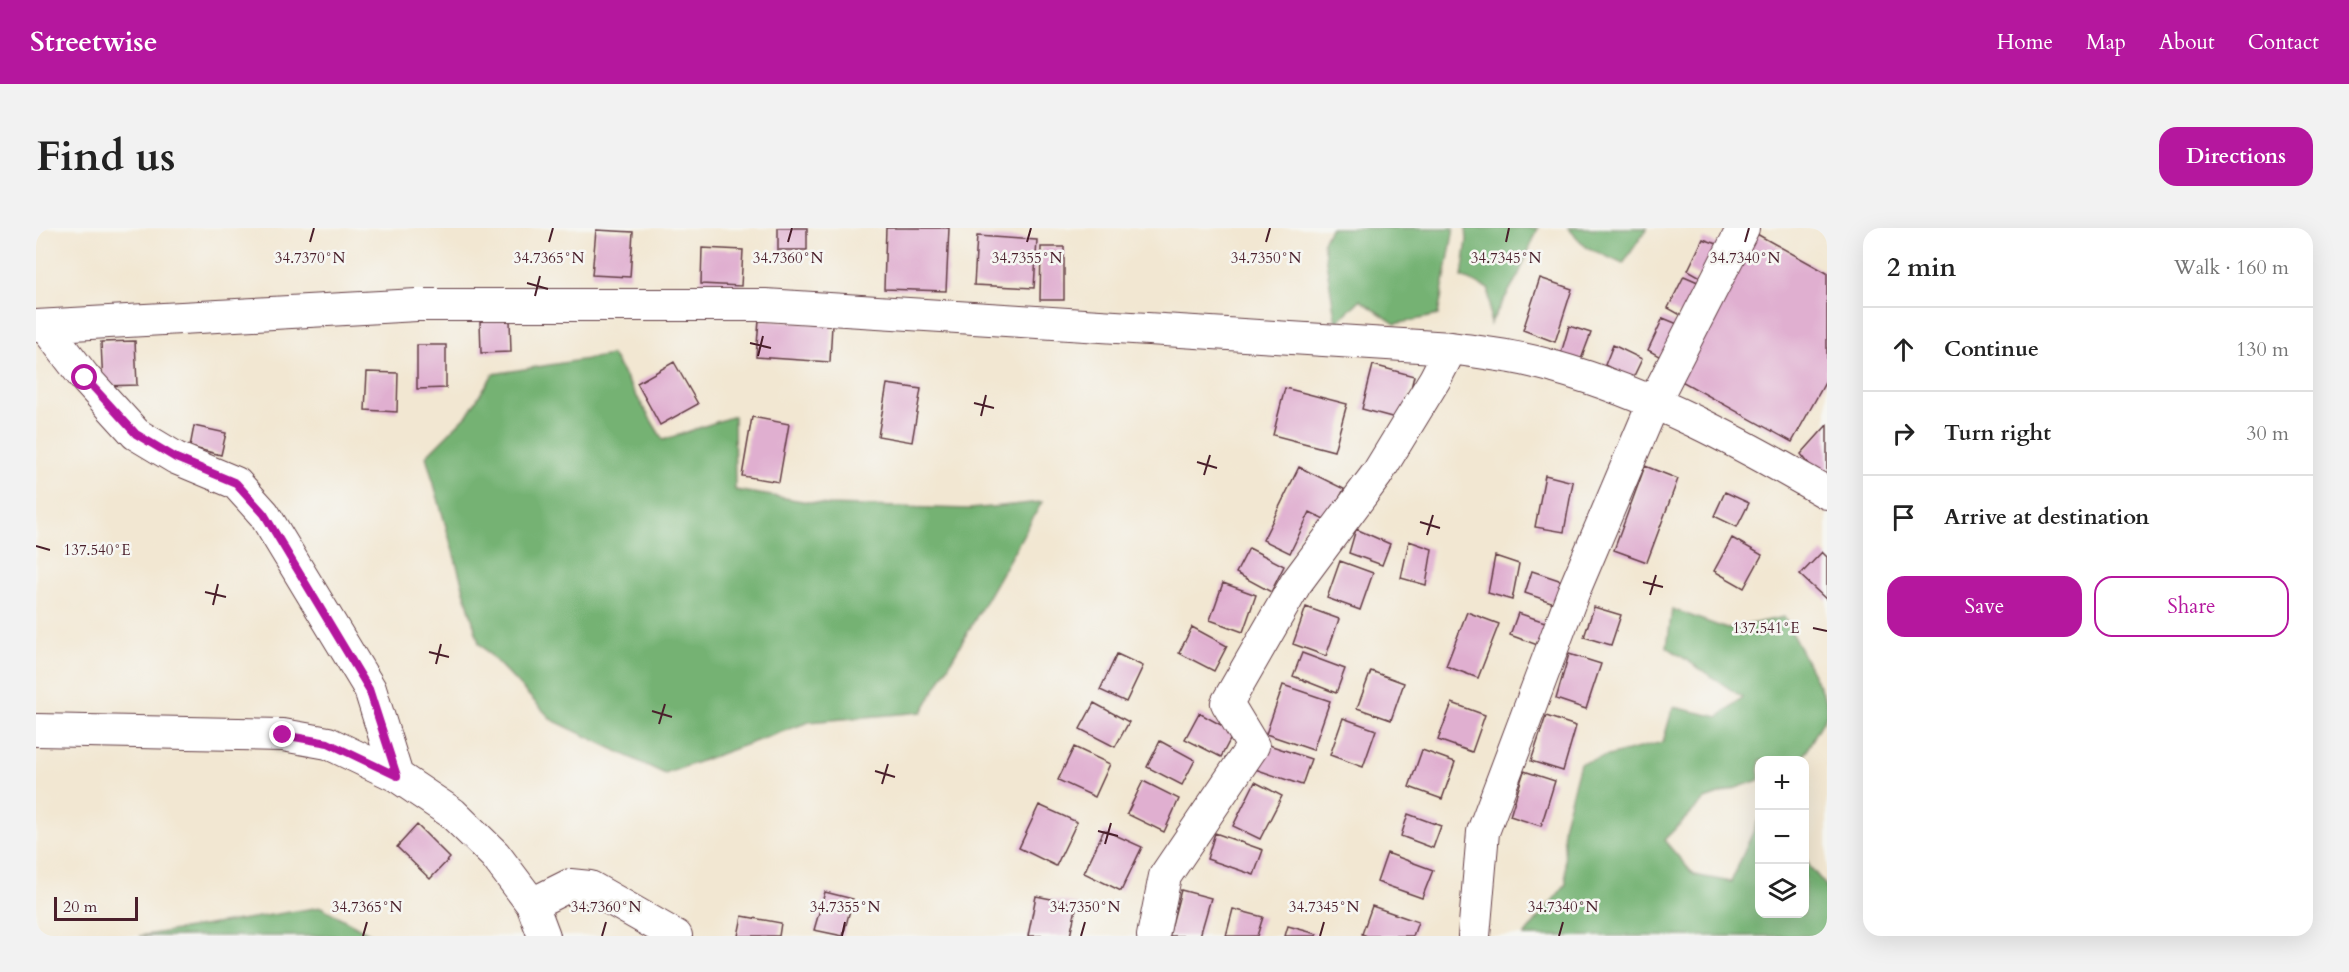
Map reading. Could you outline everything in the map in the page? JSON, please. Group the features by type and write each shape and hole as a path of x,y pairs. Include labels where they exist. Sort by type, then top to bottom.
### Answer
{"street":[{"path":"1474,936 1482,832 1574,593 1654,402 1743,228"},
{"path":"40,326 417,305 765,305 1451,348 1553,366 1654,402 1827,493"},
{"path":"40,326 136,434 176,458 236,483 264,514 369,689 397,776"},
{"path":"1153,936 1165,876 1253,746 1227,703 1296,583 1377,474 1435,379 1451,348"},
{"path":"36,730 283,735 328,743 397,776 453,813 495,855 532,904 544,936"},
{"path":"532,904 570,885 590,887 676,936"}],"green space":[{"path":"1330,228 1454,228 1438,315 1395,324 1360,300 1336,323 1323,242"},
{"path":"1466,228 1538,228 1519,274 1490,324 1489,289 1462,277 1467,240"},
{"path":"1568,228 1647,228 1623,264 1586,247"},
{"path":"612,355 663,440 734,416 735,490 827,505 970,509 1042,502 922,712 809,722 665,774 552,720 479,643 426,456 467,415 493,374"},
{"path":"1672,609 1727,629 1784,617 1827,702 1827,714 1803,756 1755,756 1755,781 1705,799 1664,840 1694,875 1731,882 1755,827 1755,918 1809,918 1809,865 1827,887 1827,936 1524,936 1566,884 1563,827 1580,763 1663,742 1673,707 1719,717 1742,697 1667,647"},
{"path":"321,907 374,936 139,936"}],"building":[{"path":"778,228 807,228 807,250 778,250"},
{"path":"886,228 949,228 946,291 884,289"},
{"path":"596,230 633,232 630,277 592,275"},
{"path":"1755,233 1827,273 1827,379 1792,442 1676,378"},
{"path":"977,236 1037,240 1034,288 974,285"},
{"path":"1703,239 1720,245 1704,279 1688,270"},
{"path":"1041,247 1064,247 1064,300 1040,300"},
{"path":"702,248 743,250 741,286 701,284"},
{"path":"1684,276 1700,283 1684,317 1668,308"},
{"path":"1540,278 1572,289 1555,342 1523,330"},
{"path":"1663,318 1680,325 1664,359 1648,350"},
{"path":"510,320 511,352 481,353 480,321"},
{"path":"759,320 832,325 830,362 756,357"},
{"path":"1569,326 1591,333 1580,362 1560,357"},
{"path":"135,341 137,385 103,386 101,342"},
{"path":"417,345 446,345 446,388 417,389"},
{"path":"1613,345 1642,359 1632,380 1605,365"},
{"path":"674,362 698,404 660,425 637,383"},
{"path":"1373,365 1414,376 1403,420 1362,409"},
{"path":"367,372 398,373 397,412 365,410"},
{"path":"887,384 921,389 912,442 878,436"},
{"path":"1285,388 1347,404 1334,451 1273,435"},
{"path":"752,417 789,424 779,482 742,476"},
{"path":"1827,425 1827,481 1820,478 1801,454"},
{"path":"194,426 226,433 221,455 190,447"},
{"path":"1645,466 1678,479 1647,562 1614,550"},
{"path":"1299,467 1344,489 1328,521 1310,512 1290,553 1263,540"},
{"path":"1545,475 1573,482 1564,532 1535,527"},
{"path":"1725,492 1749,503 1737,527 1714,516"},
{"path":"1356,529 1390,544 1382,565 1349,553"},
{"path":"1732,538 1762,555 1744,588 1714,571"},
{"path":"1409,541 1432,549 1426,585 1401,578"},
{"path":"1249,548 1284,566 1271,592 1236,573"},
{"path":"1822,552 1827,557 1827,600 1800,575"},
{"path":"1495,556 1519,564 1512,600 1488,593"},
{"path":"1340,561 1373,573 1360,610 1327,598"},
{"path":"1532,571 1565,582 1557,604 1525,593"},
{"path":"1223,583 1256,595 1243,632 1210,620"},
{"path":"1306,607 1339,619 1326,656 1293,644"},
{"path":"1594,607 1621,615 1611,645 1584,637"},
{"path":"1467,612 1499,624 1478,678 1446,666"},
{"path":"1518,613 1551,624 1543,647 1510,635"},
{"path":"1192,627 1227,646 1214,671 1179,653"},
{"path":"1302,653 1345,669 1336,693 1293,676"},
{"path":"1117,654 1143,666 1126,702 1100,690"},
{"path":"1569,654 1601,664 1586,709 1556,699"},
{"path":"1371,671 1404,683 1391,720 1357,708"},
{"path":"1283,685 1330,701 1313,750 1266,734"},
{"path":"1094,703 1129,722 1115,747 1080,729"},
{"path":"1452,703 1485,715 1472,752 1438,740"},
{"path":"1199,713 1234,732 1221,757 1185,739"},
{"path":"1546,716 1576,726 1563,771 1531,761"},
{"path":"1343,718 1376,730 1363,767 1330,755"},
{"path":"1160,741 1195,760 1182,785 1147,767"},
{"path":"1263,743 1311,759 1302,785 1255,769"},
{"path":"1074,747 1110,764 1095,797 1058,780"},
{"path":"1422,750 1455,762 1442,799 1409,787"},
{"path":"1524,771 1555,781 1541,826 1510,816"},
{"path":"1143,781 1179,799 1164,832 1127,814"},
{"path":"1255,782 1282,796 1260,839 1233,826"},
{"path":"1039,805 1077,822 1056,866 1019,848"},
{"path":"1408,814 1441,826 1433,848 1401,836"},
{"path":"417,825 450,858 430,879 397,847"},
{"path":"1104,830 1142,847 1121,891 1084,873"},
{"path":"1215,833 1263,850 1254,875 1207,859"},
{"path":"1387,853 1433,870 1422,898 1377,882"},
{"path":"1181,890 1211,898 1200,936 1169,936"},
{"path":"825,892 853,899 843,936 814,930"},
{"path":"1036,896 1077,904 1070,936 1028,936"},
{"path":"1372,906 1418,922 1413,936 1367,936 1362,934"},
{"path":"1233,909 1263,917 1257,936 1226,936"},
{"path":"742,916 781,923 779,936 738,936"},
{"path":"1288,926 1317,934 1316,936 1285,936"}],"route":[{"path":"85,378 136,434 176,458 236,483 264,514 369,689 397,776 328,743 283,735"}]}
